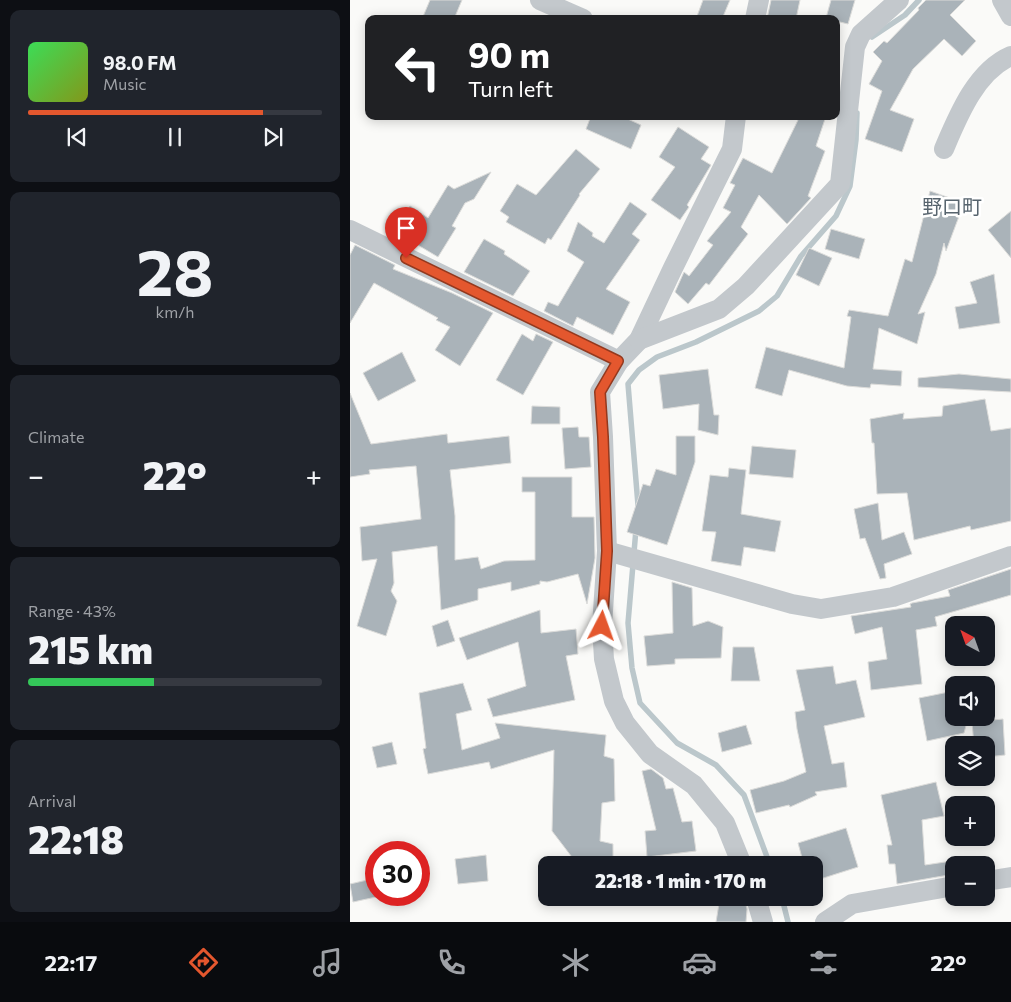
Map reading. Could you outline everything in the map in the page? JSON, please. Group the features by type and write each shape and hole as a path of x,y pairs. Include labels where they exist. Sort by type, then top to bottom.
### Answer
{"street":[{"path":"540,0 574,15"},
{"path":"756,15 759,0"},
{"path":"639,340 719,310 746,286 840,184 855,47 862,34 899,0"},
{"path":"1002,0 1011,16"},
{"path":"944,149 960,114 978,84 998,63 1011,56"},
{"path":"736,120 732,149 672,268 639,340 618,361 600,392 607,551 602,626 604,659 614,701 625,723 650,754 694,785 725,823 738,856"},
{"path":"350,230 618,361"},
{"path":"607,551 792,604 821,609 893,597 1011,556"},
{"path":"995,880 1011,877"},
{"path":"825,922 852,904 945,888"},
{"path":"758,906 763,922"}],"building":[{"path":"430,0 462,0 456,15 424,15"},
{"path":"703,0 730,0 724,15 697,15"},
{"path":"771,0 800,0 797,15 768,15"},
{"path":"831,0 855,0 848,24 840,22 840,15 827,15"},
{"path":"926,0 965,0 950,15 976,41 962,56 944,39 913,69 890,110 914,119 902,152 865,139 882,91 869,84 882,61 873,52 884,41 887,43 919,10 918,8"},
{"path":"589,120 630,120 641,125 631,149 586,129"},
{"path":"798,120 825,120 816,146 825,151 808,196 811,198 787,224 759,195 741,227 748,234 709,285 706,283 688,304 675,292 684,272 689,276 713,245 707,241 731,212 723,208 735,185 730,183 743,158 772,173"},
{"path":"678,127 709,147 701,159 711,165 680,220 651,200 675,167 659,157"},
{"path":"576,149 600,169 579,194 551,240 548,238 545,244 506,222 509,217 500,211 517,184 536,195"},
{"path":"491,172 474,199 465,203 452,226 456,228 438,257 411,241 409,245 390,236 410,206 428,218 448,185 454,189"},
{"path":"930,191 964,203 946,251 944,243 936,274 918,314 925,312 917,344 879,328 873,369 902,371 901,386 871,384 870,388 847,386 789,370 782,396 755,388 766,347 844,368 851,317 847,316 849,310 888,316 905,259 912,262"},
{"path":"630,202 647,214 632,234 640,240 606,289 630,302 613,335 577,317 573,326 544,311 548,302 558,306 584,262 567,251 578,222 593,233 592,236 604,243"},
{"path":"1011,211 1011,258 988,230"},
{"path":"831,229 865,239 859,259 825,249"},
{"path":"484,239 505,251 504,254 530,271 513,296 464,272"},
{"path":"355,245 395,265 393,269 452,293 493,313 460,366 435,350 450,327 436,320 438,318 374,283 350,323 350,255"},
{"path":"809,248 832,258 819,286 796,275"},
{"path":"994,274 1000,323 959,329 955,307 977,303 970,282"},
{"path":"522,334 533,341 536,334 553,342 523,395 496,380"},
{"path":"402,352 416,381 378,401 363,373"},
{"path":"708,369 714,415 719,415 718,435 698,430 699,404 663,409 659,375"},
{"path":"959,374 1011,379 1011,392 918,387 918,378"},
{"path":"350,393 371,444 447,434 448,443 509,436 511,463 450,470 455,516 455,560 478,557 481,569 504,561 535,560 535,492 522,492 522,477 572,477 572,517 594,517 595,558 587,604 578,574 547,582 540,581 540,584 511,591 511,582 478,589 478,600 441,610 437,546 392,552 394,583 391,591 397,601 386,636 357,626 377,559 362,561 360,527 421,519 416,466 369,470 370,474 350,477"},
{"path":"985,399 991,431 1011,428 1011,521 971,530 970,526 914,540 907,493 877,494 874,443 872,443 870,419 904,413 903,419 942,416 943,406"},
{"path":"532,406 560,407 560,424 531,424"},
{"path":"578,427 579,437 589,437 591,467 565,469 562,428"},
{"path":"676,436 695,436 695,462 667,545 627,532 643,484 650,486 656,469 676,475"},
{"path":"752,446 796,450 793,478 749,474"},
{"path":"729,468 746,470 741,514 781,521 775,552 744,547 741,566 711,561 716,532 702,531 710,475 728,477"},
{"path":"878,503 882,540 904,532 912,554 884,564 886,578 880,579 865,538 860,539 854,509"},
{"path":"1011,569 1011,595 935,617 937,626 916,630 922,684 871,690 868,662 887,659 882,627 855,634 851,616 911,607 910,604 912,603 950,596 948,590"},
{"path":"672,582 692,588 693,626 708,621 723,627 721,658 675,659 675,664 647,666 644,636 673,633"},
{"path":"540,610 541,633 576,629 578,654 566,656 575,700 493,717 487,699 526,686 518,642 467,660 459,638"},
{"path":"448,620 455,641 437,647 432,626"},
{"path":"733,647 754,647 760,681 731,681"},
{"path":"833,666 836,684 856,680 865,717 824,726 832,764 844,762 847,787 815,792 817,795 790,807 789,805 756,813 750,790 784,781 806,772 795,712 805,710 796,670"},
{"path":"463,683 472,710 456,714 462,750 500,738 495,723 606,735 604,756 614,759 615,801 602,803 600,841 613,844 613,856 571,856 552,831 554,750 491,769 489,762 428,774 423,749 426,748 419,693"},
{"path":"945,693 945,726 966,726 964,733 927,741 919,698"},
{"path":"1003,719 1005,755 995,756 995,736 973,736 972,726 995,726 995,720"},
{"path":"746,725 752,744 722,752 718,733"},
{"path":"392,742 397,764 377,768 372,747"},
{"path":"651,769 663,778 666,789 673,788 682,822 692,821 696,851 647,856 645,831 656,830 642,771"},
{"path":"936,782 944,816 922,820 925,865 945,862 945,876 897,884 895,864 889,864 887,845 892,845 881,795"},
{"path":"846,828 858,867 823,878 823,856 802,856 798,843"},
{"path":"486,855 488,881 458,884 455,859"},
{"path":"365,881 365,899 353,902 350,884"},
{"path":"719,906 746,906 746,922 716,922"}],"waterway":[{"path":"872,37 905,15 919,0"},
{"path":"638,505 628,384 639,370 657,357 696,342 759,311 777,296 801,256 836,216 850,186 856,140 857,113"},
{"path":"636,529 628,623 632,668 640,703 677,743 716,765 744,795 767,856"},
{"path":"784,906 788,922"}],"district":[{"name":"野口町","path":"952,206"}],"route":[{"path":"406,258 618,361 600,392 607,551 602,626"}]}
